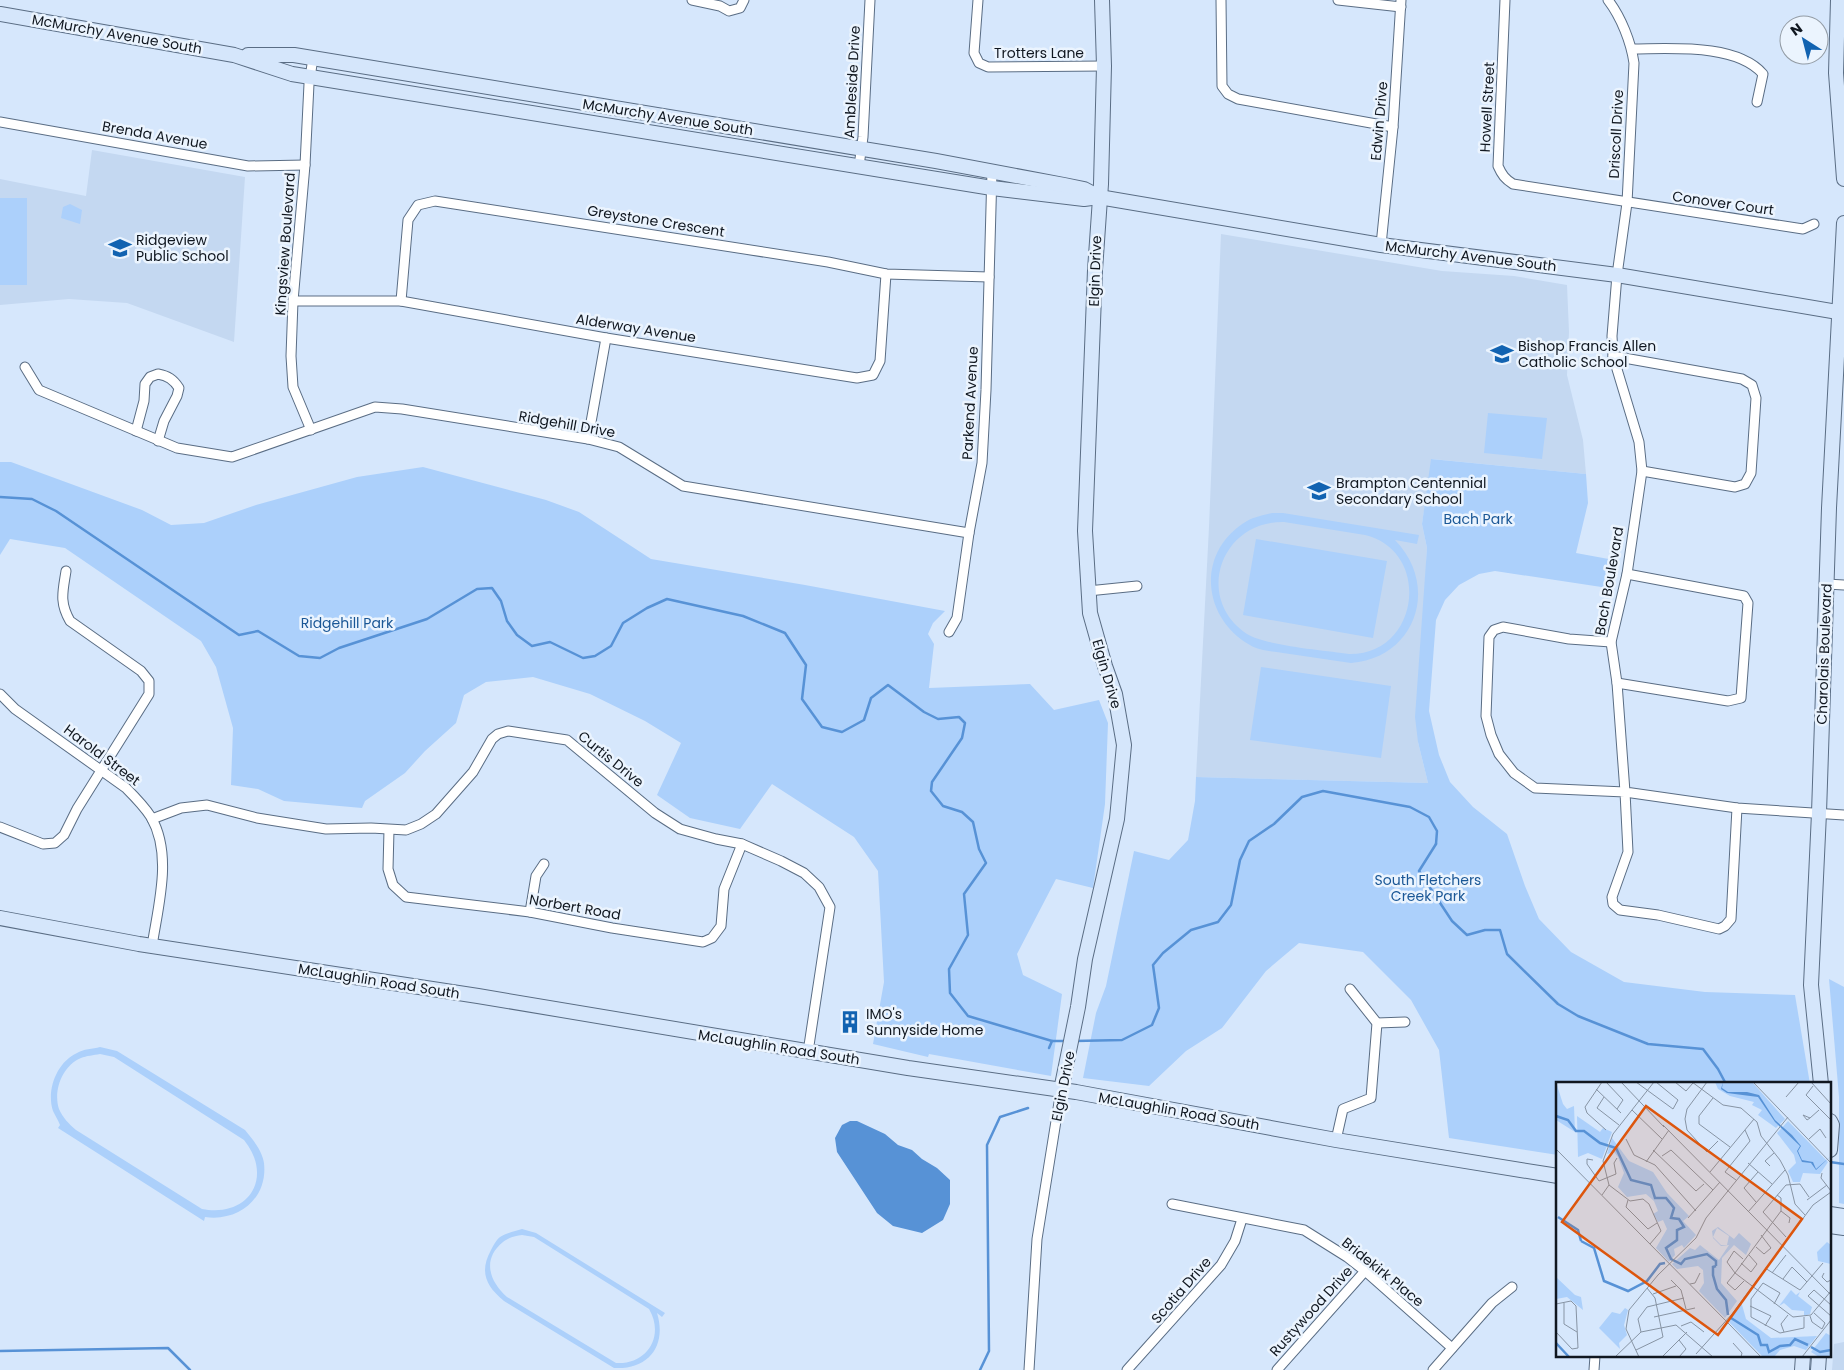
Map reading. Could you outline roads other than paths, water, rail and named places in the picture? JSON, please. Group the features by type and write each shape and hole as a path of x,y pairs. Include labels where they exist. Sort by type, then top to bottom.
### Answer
{"street":[{"path":"692,0 720,6 729,11 740,8 744,0"},
{"name":"Ambleside Drive","path":"860,166 870,0"},
{"name":"Trotters Lane","path":"978,0 974,53 979,63 988,67 1104,66"},
{"name":"Elgin Drive","path":"1029,1370 1037,1238 1084,959 1117,820 1124,745 1115,694 1090,613 1085,531 1104,66 1102,0"},
{"path":"1221,0 1222,86 1228,94 1238,99 1393,127"},
{"path":"1338,0 1401,3"},
{"name":"Howell Street","path":"1505,0 1498,166 1502,176 1513,184 1627,203"},
{"name":"Driscoll Drive","path":"1608,0 1620,21 1632,49 1634,63 1627,203 1617,275"},
{"path":"1838,0 1836,73 1844,179"},
{"name":"Edwin Drive","path":"1382,244 1393,127 1401,3"},
{"name":"McMurchy Avenue South","path":"0,14 234,55 289,73 992,188 1084,199 1099,197"},
{"path":"1632,49 1708,50 1743,60 1756,66 1763,74 1757,102"},
{"name":"McMurchy Avenue South","path":"234,55 291,55 313,58 992,171 1084,190 1099,197 1382,244 1617,275 1841,313"},
{"name":"Kingsview Boulevard","path":"311,430 293,387 291,356 293,301 305,165 310,76 313,58"},
{"name":"Brenda Avenue","path":"0,122 248,166 305,165"},
{"name":"Parkend Avenue","path":"949,632 957,618 969,533 982,464 992,171"},
{"name":"Greystone Crescent","path":"401,301 408,220 418,205 435,200 818,261 886,274 989,277"},
{"name":"Conover Court","path":"1627,203 1803,229 1814,224"},
{"name":"Charolais Boulevard","path":"1821,1082 1811,985 1819,813 1829,508 1841,313 1844,223"},
{"name":"Alderway Avenue","path":"293,301 401,301 606,338 857,378 873,375 880,361 886,274"},
{"name":"Bach Boulevard","path":"1617,275 1612,336 1613,356 1639,442 1642,471 1627,574 1611,642 1617,683 1628,852 1612,897 1613,904 1620,910 1658,915 1719,929 1726,926 1730,919 1736,808"},
{"path":"588,439 606,338"},
{"path":"1613,356 1742,379 1752,385 1756,398 1751,473 1745,484 1735,487 1642,471"},
{"name":"Ridgehill Drive","path":"25,367 39,390 177,448 232,457 375,406 588,439 620,448 683,486 969,533"},
{"path":"136,431 144,401 145,384 150,378 158,374 168,376 175,381 179,388 164,421 158,441"},
{"path":"0,827 43,844 55,843 64,835 77,809 149,694 149,681 141,670 70,622 64,611 62,599 66,570"},
{"path":"1617,683 1728,701 1741,698 1748,603 1744,596 1627,574"},
{"path":"1827,584 1844,585"},
{"path":"1088,591 1137,586"},
{"path":"1611,642 1569,639 1503,627 1494,630 1489,636 1486,716 1499,754 1514,773 1526,782 1535,788 1625,792 1736,808 1844,814"},
{"name":"Harold Street","path":"0,694 15,708 126,788 139,801 152,819 161,846 162,873 152,946"},
{"name":"Curtis Drive","path":"152,819 181,808 207,805 257,818 326,829 371,828 406,830 421,824 436,814 473,772 492,739 498,734 508,731 568,740 655,813 680,829 742,844 804,873 819,887 830,907 808,1052"},
{"name":"Norbert Road","path":"389,830 388,869 393,885 406,897 530,912 612,928 703,942 712,938 721,926 724,889 742,844"},
{"path":"530,912 536,876 544,864"},
{"name":"McLaughlin Road South","path":"0,918 152,946 469,995 808,1052 1061,1090 1336,1140 1556,1176"},
{"path":"1336,1140 1343,1109 1371,1098 1377,1022 1350,989"},
{"path":"1377,1022 1405,1022"},
{"name":"Bridekirk Place","path":"1172,1204 1304,1230 1347,1256 1452,1348"},
{"name":"Scotia Drive","path":"1128,1370 1221,1265 1235,1241 1242,1219"},
{"name":"Rustywood Drive","path":"1278,1370 1365,1271"},
{"path":"1433,1370 1492,1302 1512,1287"}],"waterway":[{"path":"0,497 32,499 56,511 239,635 258,631 299,656 320,658 339,648 427,619 477,589 492,588 501,601 507,621 517,635 532,646 550,642 583,658 595,656 611,646 623,623 647,608 667,599 743,616 785,633 806,665 802,699 822,727 842,732 864,720 871,698 888,685 924,712 938,719 959,717 965,723 962,738 932,782 931,791 943,806 962,812 973,822 979,849 986,863 964,894 968,935 949,969 950,993 968,1016 1052,1041 1067,1041"},
{"path":"1075,1041 1122,1040 1152,1025 1159,1008 1153,965 1163,953 1191,930 1218,922 1231,905 1240,860 1249,841 1274,824 1302,797 1323,791 1410,807 1429,817 1437,831 1436,844"},
{"path":"1436,844 1419,871 1452,921 1467,935 1485,930 1500,930 1507,954 1558,1004 1578,1016 1648,1044 1703,1049 1725,1082"},
{"path":"1049,1048 1052,1041"},
{"path":"980,1370 989,1351 987,1145 1000,1117 1028,1108"},
{"path":"1832,1162 1844,1164"},
{"path":"0,1351 168,1348 190,1370"}],"place":[{"name":"Ridgeview Public School","path":"120,248"},
{"name":"Bishop Francis Allen Catholic School","path":"1502,354"},
{"name":"Brampton Centennial Secondary School","path":"1319,491"},
{"name":"IMO's Sunnyside Home","path":"850,1022"}],"park label":[{"name":"Bach Park","path":"1478,519"},
{"name":"Ridgehill Park","path":"347,623"},
{"name":"South Fletchers Creek Park","path":"1428,888"}]}
